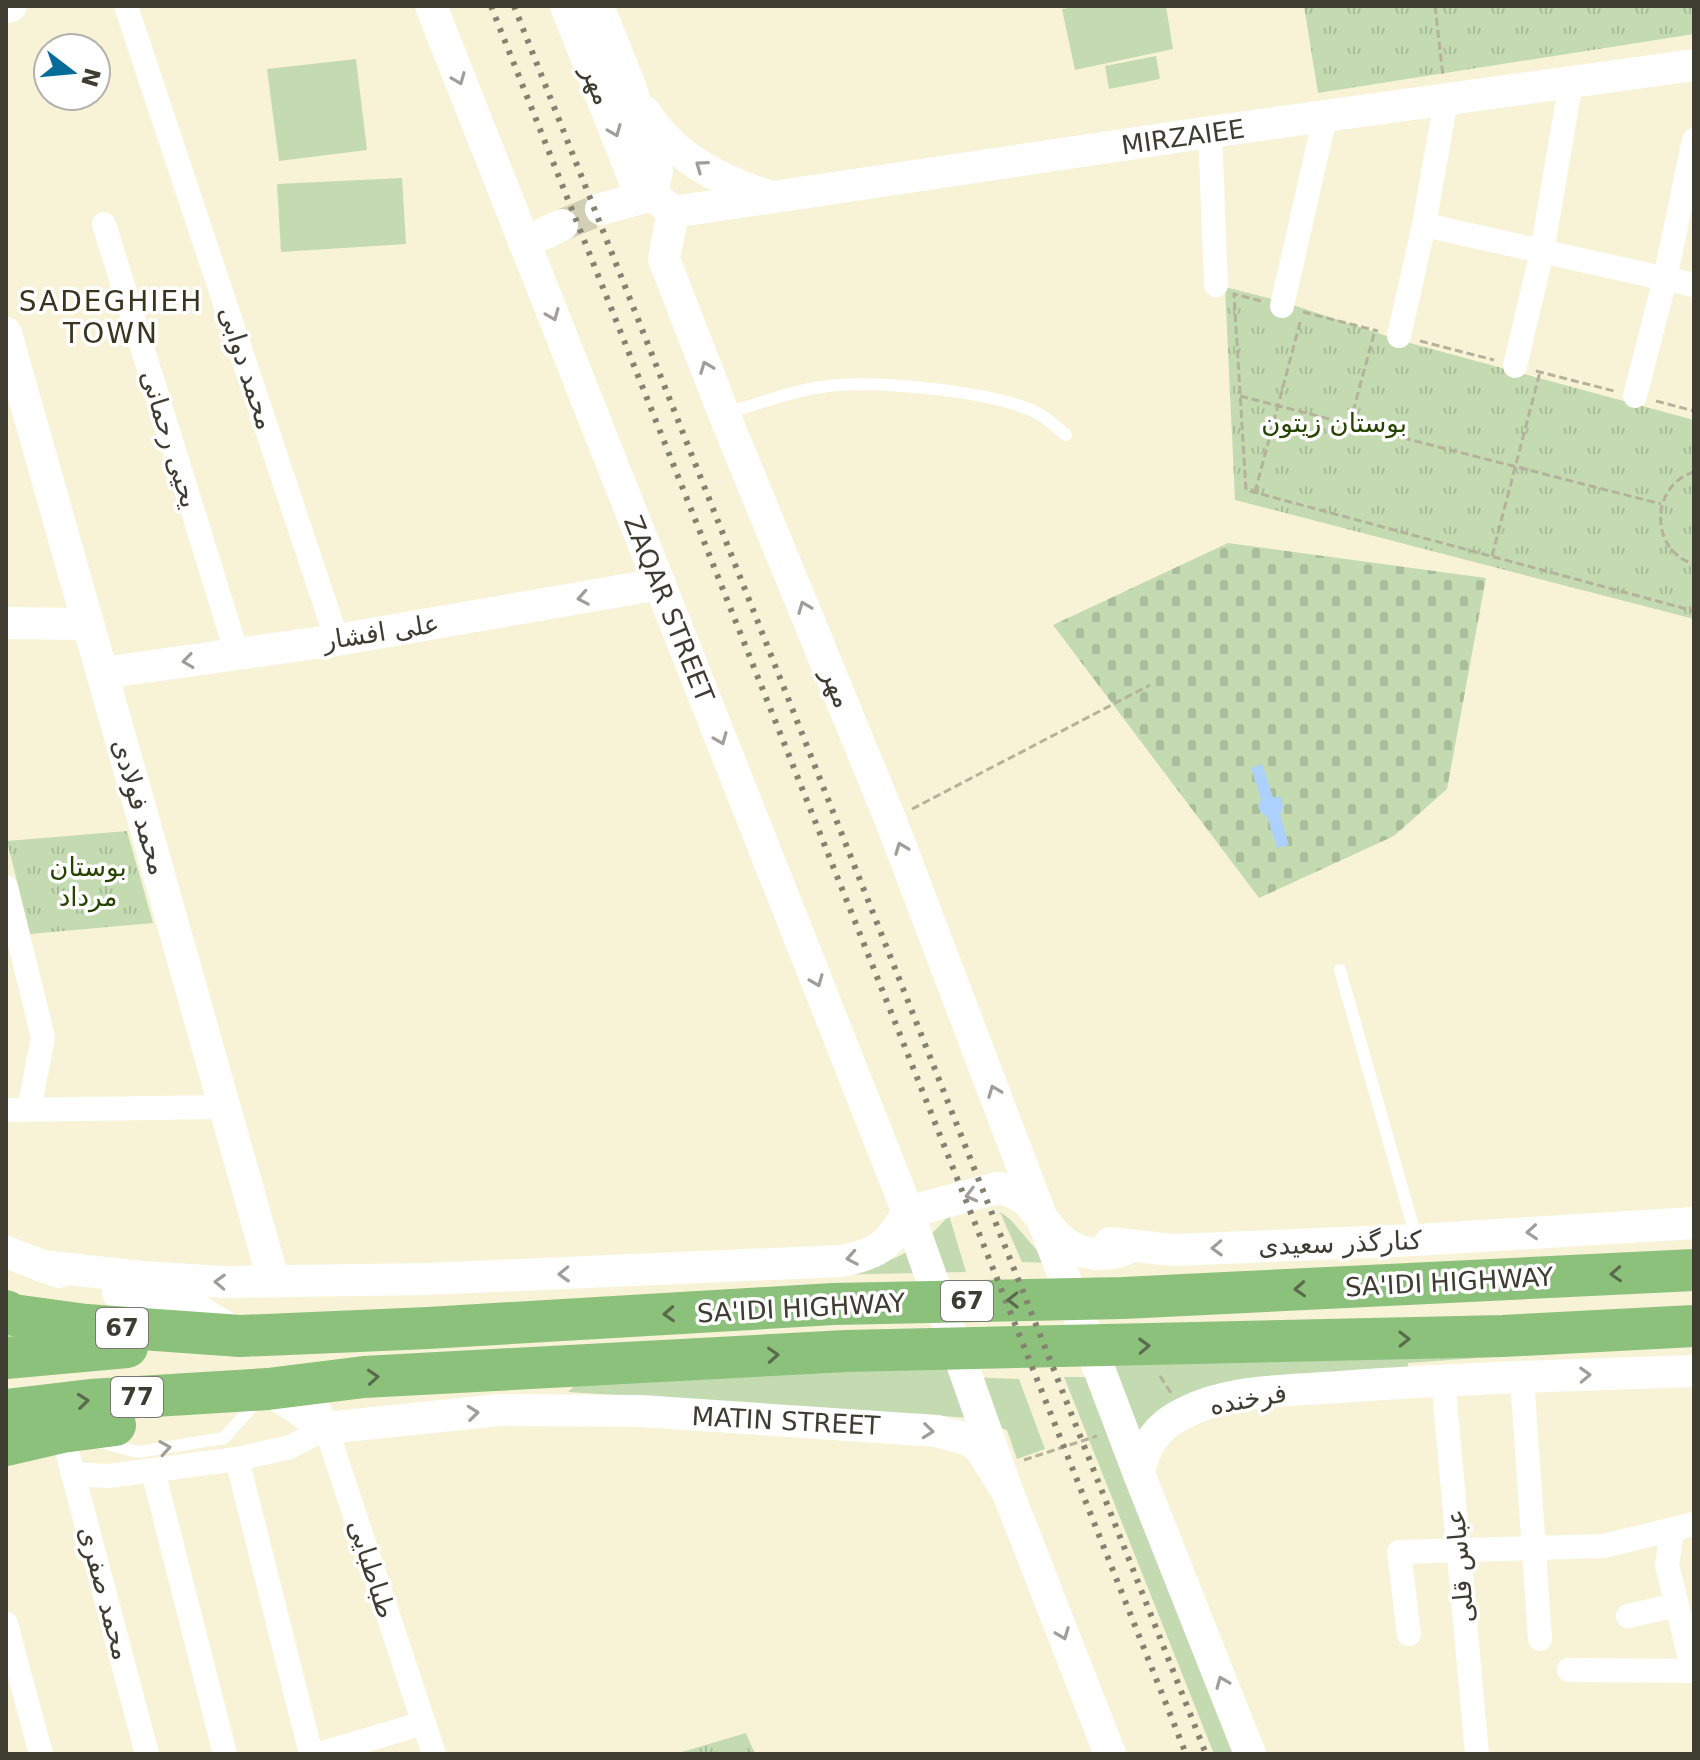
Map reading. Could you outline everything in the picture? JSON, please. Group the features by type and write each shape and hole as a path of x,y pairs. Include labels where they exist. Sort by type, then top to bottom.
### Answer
{"highway":[{"name":"SA'IDI HIGHWAY","path":"8,1314 86,1325 240,1336 833,1304 1123,1298 1694,1270"},
{"name":"SA'IDI HIGHWAY","path":"268,1389 364,1377 846,1351 1503,1336 1694,1326"},
{"name":"77","path":"6,1358 240,1336"},
{"name":"77","path":"6,1410 90,1400 268,1389"},
{"path":"6,1445 62,1432 139,1421 268,1389"}],"street":[{"name":"محمد دوابی","path":"126,6 337,640"},
{"name":"ZAQAR STREET","path":"431,6 1012,1478"},
{"name":"مهر","path":"566,6 634,179 662,204"},
{"name":"مهر","path":"598,6 630,86 657,171 664,259 724,414 891,821 1022,1164"},
{"name":"MIRZAIEE","path":"601,209 772,197 1694,65"},
{"path":"1515,366 1542,252 1571,82"},
{"path":"630,86 659,134 718,178 772,197"},
{"path":"1399,336 1424,225 1446,100"},
{"path":"1292,309 1325,117"},
{"path":"1210,132 1216,285"},
{"path":"1635,396 1665,279 1694,140"},
{"name":"یحیی رحمانی","path":"104,224 237,654"},
{"path":"524,243 562,225"},
{"path":"1424,225 1694,285"},
{"name":"محمد فولادی","path":"6,333 274,1282"},
{"name":"علی افشار","path":"102,673 337,640 660,584"},
{"path":"6,623 88,624"},
{"path":"6,887 43,1037 17,1110 225,1107"},
{"path":"1022,1164 1139,1474 1250,1754"},
{"name":"کنارگذر سعیدی","path":"1022,1164 1063,1224 1095,1240 1172,1250 1416,1240 1694,1223"},
{"path":"41,1266 142,1277 274,1282 841,1261 877,1251 894,1237 908,1212 997,1188 1012,1189 1025,1198 1047,1226 1072,1249 1092,1254 1117,1254 1132,1246"},
{"path":"6,1252 116,1293 192,1307 240,1336"},
{"name":"فرخنده","path":"1139,1474 1141,1458 1149,1442 1164,1426 1183,1413 1220,1400 1267,1392 1443,1379 1694,1371"},
{"path":"1522,1377 1540,1639"},
{"name":"عباس قلی","path":"1443,1379 1477,1754"},
{"name":"طباطبایی","path":"311,1384 434,1754"},
{"path":"73,1474 108,1476 237,1459 290,1447 326,1428 268,1389"},
{"name":"MATIN STREET","path":"326,1428 514,1410 641,1411 937,1431 969,1440 1012,1478 1110,1754"},
{"name":"محمد صفری","path":"62,1432 147,1754"},
{"path":"237,1459 311,1754"},
{"path":"153,1471 225,1754"},
{"path":"1409,1634 1399,1552 1604,1546 1683,1528"},
{"path":"1569,1670 1693,1671 1667,1565 1683,1528"},
{"path":"1628,1616 1677,1605"},
{"path":"6,1624 41,1754"},
{"path":"319,1754 424,1723"}],"lane":[{"path":"724,414 776,398 838,385 912,388 1004,400 1040,414 1066,435"},
{"path":"1340,970 1416,1240"}],"path":[{"path":"1435,6 1446,100"},
{"path":"1694,411 1234,294 1246,490 1694,611"},
{"path":"1255,492 1278,406 1292,309"},
{"path":"1349,424 1375,330"},
{"path":"1492,556 1540,372"},
{"path":"1240,396 1661,504"},
{"path":"1694,472 1672,485 1661,504 1660,526 1668,546 1684,561 1694,564"},
{"path":"891,821 1150,685"},
{"path":"1012,1478 1102,1434"}],"green space":[{"path":"1079,6 1166,6 1173,49 1075,70 1062,9"},
{"path":"1304,6 1694,6 1694,34 1318,93"},
{"path":"1156,56 1160,79 1109,89 1105,66"},
{"path":"356,59 367,150 279,161 267,69"},
{"path":"402,178 406,244 281,252 277,184"},
{"name":"بوستان زیتون","path":"1225,287 1284,302 1399,340 1694,420 1694,619 1235,500"},
{"path":"1228,543 1486,578 1447,789 1394,836 1259,898 1053,625"},
{"name":"بوستان مرداد","path":"127,831 153,923 30,934 7,841"},
{"path":"1000,1212 1010,1219 1048,1263 1022,1262"},
{"path":"949,1215 966,1272 828,1275 880,1264 909,1251 936,1230"},
{"path":"1506,1356 1408,1363 1408,1369 1181,1401 1147,1420 1141,1432 1239,1754 1214,1754 1064,1377 1113,1377 1113,1364"},
{"path":"967,1367 968,1377 1019,1379 1045,1449 1017,1459 1007,1430 972,1418 568,1392 578,1382"},
{"path":"746,1733 755,1754 675,1754"}],"water":[{"path":"1262,764 1273,797 1281,797 1283,807 1280,815 1289,845 1277,848 1267,816 1258,807 1261,799 1251,768"}],"tunnel":[{"path":"562,225 601,209"}],"railway":[{"path":"491,6 1186,1754"},
{"path":"514,6 1206,1754"}],"district":[{"name":"SADEGHIEH TOWN","path":"111,317"}]}
